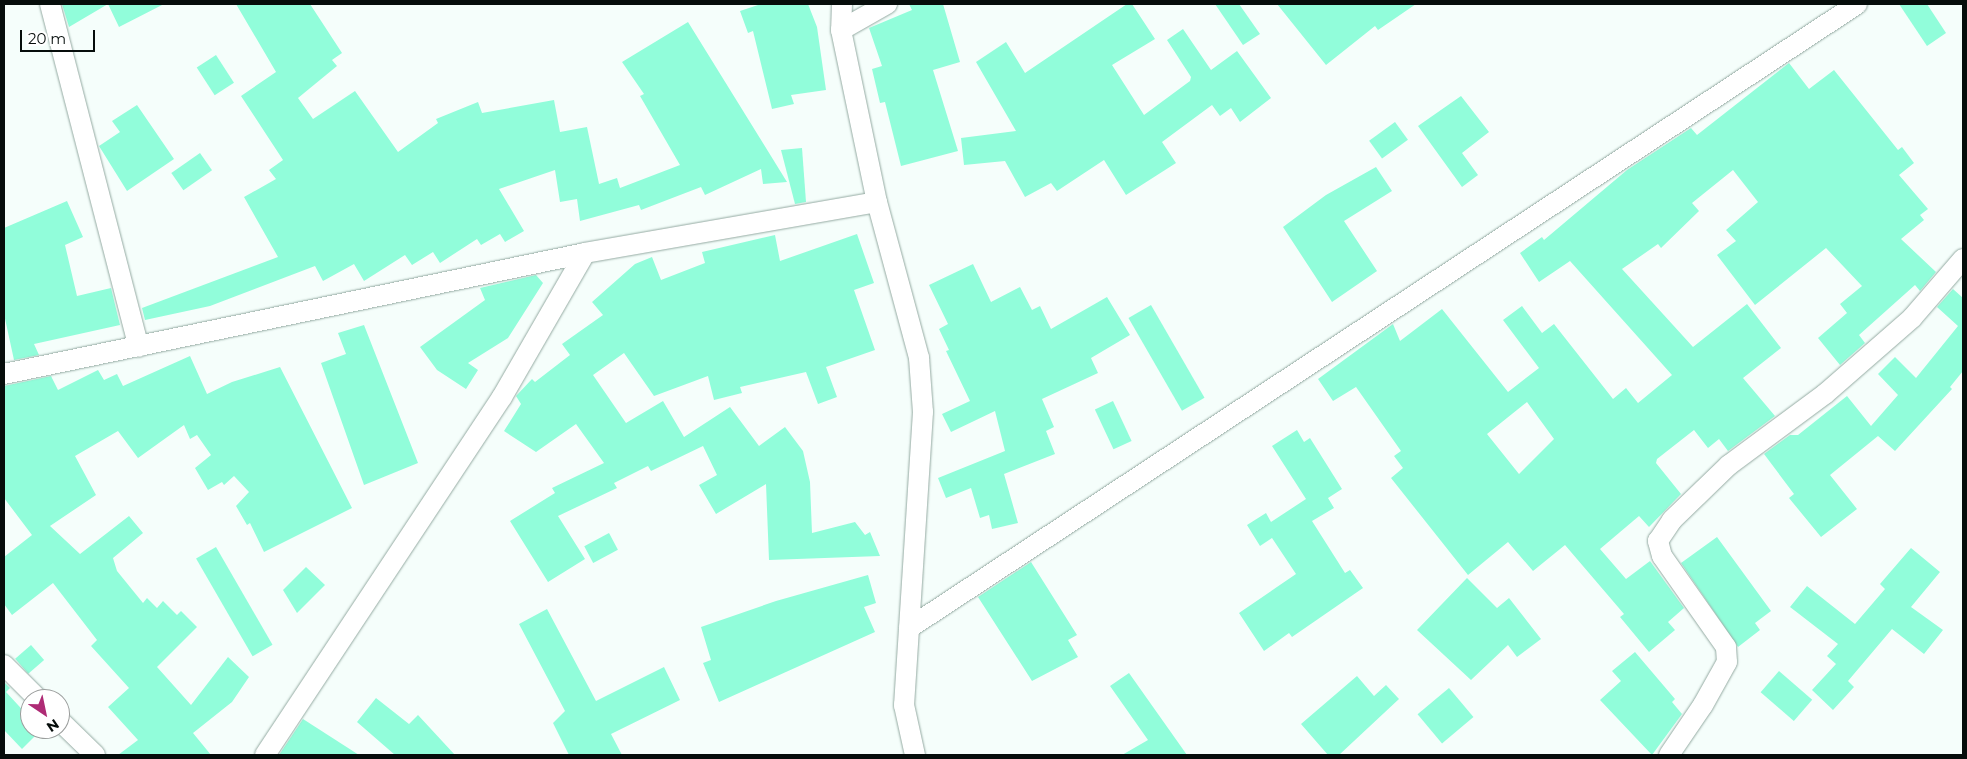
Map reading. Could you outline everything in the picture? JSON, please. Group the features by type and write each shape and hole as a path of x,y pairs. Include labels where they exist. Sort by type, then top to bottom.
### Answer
{"street":[{"path":"50,4 139,347"},
{"path":"842,4 841,30 877,202 919,358 923,412 904,705 915,755"},
{"path":"841,30 886,4"},
{"path":"910,628 1856,4"},
{"path":"4,374 585,253 877,202"},
{"path":"265,755 502,397 585,253"},
{"path":"1669,755 1703,706 1727,662 1726,647 1662,556 1658,541 1672,520 1729,465 1825,394 1912,318 1963,259"},
{"path":"4,665 28,689"},
{"path":"70,731 94,755"}],"building":[{"path":"62,4 108,4 69,27"},
{"path":"108,4 164,4 119,27"},
{"path":"236,4 310,4 342,53 332,60 337,66 298,98 313,119 355,91 398,152 438,123 436,119 478,102 482,113 554,100 560,132 587,127 599,184 617,178 620,188 680,165 640,96 644,94 622,62 688,22 787,182 763,184 761,169 705,195 701,187 641,210 639,205 580,221 577,199 560,202 555,170 499,189 524,231 505,242 500,234 481,245 477,239 440,263 433,252 412,265 405,255 364,281 354,264 323,281 315,266 210,306 145,320 142,308 278,257 244,197 276,179 269,170 283,160 241,96 276,72"},
{"path":"761,4 808,4 817,27 826,90 791,95 794,104 772,109 753,31 748,33 740,11"},
{"path":"909,4 943,4 960,62 933,70 958,151 901,166 885,102 880,103 872,69 882,66 869,28 912,10"},
{"path":"1127,4 1132,4 1155,39 1112,65 1144,115 1190,81 1191,77 1167,40 1183,29 1211,70 1237,51 1271,98 1240,122 1231,108 1220,116 1212,105 1162,142 1176,163 1126,195 1104,160 1057,191 1051,183 1025,197 1005,161 964,165 961,138 1016,131 976,62 1006,42 1025,73"},
{"path":"1215,4 1239,4 1260,34 1243,45"},
{"path":"1277,4 1416,4 1378,30 1375,26 1326,65"},
{"path":"1899,4 1927,4 1946,33 1927,46"},
{"path":"216,55 234,83 215,95 197,68"},
{"path":"1789,63 1809,89 1834,70 1898,150 1902,147 1914,163 1899,175 1928,209 1920,215 1924,220 1901,239 1936,272 1920,291 1915,285 1859,335 1865,343 1840,365 1818,338 1847,313 1840,304 1862,286 1826,248 1755,305 1717,255 1736,241 1726,230 1758,202 1733,170 1692,203 1699,211 1661,248 1658,244 1622,269 1693,347 1747,304 1781,348 1743,378 1775,416 1728,451 1719,439 1708,448 1694,430 1657,459 1656,463 1681,494 1649,527 1639,516 1600,549 1626,579 1650,561 1684,608 1668,622 1675,630 1649,652 1620,617 1624,614 1565,545 1533,571 1508,542 1468,575 1391,478 1403,468 1394,456 1401,451 1356,387 1333,401 1318,379 1393,324 1400,341 1442,309 1508,392 1539,368 1503,320 1522,306 1542,333 1554,324 1613,399 1626,388 1638,403 1672,375 1570,261 1539,282 1520,253 1542,237 1544,240 1627,170 1691,128 1697,135","holes":["1527,402 1554,439 1519,474 1487,434"]},
{"path":"1461,96 1489,132 1462,153 1478,175 1462,187 1418,126"},
{"path":"137,105 174,159 127,191 99,146 120,132 112,121"},
{"path":"1395,122 1408,140 1382,159 1369,141"},
{"path":"802,148 806,202 795,204 781,150"},
{"path":"200,153 212,170 183,190 171,173"},
{"path":"1376,167 1392,191 1344,221 1377,271 1332,302 1283,227 1326,195"},
{"path":"67,201 83,237 65,245 77,296 111,288 120,325 34,344 39,355 14,360 4,314 4,228"},
{"path":"857,234 874,283 854,290 875,350 826,367 837,397 818,404 806,372 740,387 742,393 714,400 708,376 654,396 624,353 593,375 626,423 663,401 684,437 730,407 759,446 785,427 803,451 810,482 812,533 855,522 865,535 870,532 880,556 769,560 766,484 716,514 699,485 717,475 703,446 651,471 648,466 614,483 617,488 558,516 585,559 548,582 510,521 555,493 552,488 604,463 576,424 536,452 504,431 521,404 516,396 532,379 535,382 570,355 562,344 603,315 592,302 635,264 652,257 661,280 705,263 702,252 775,235 780,261"},
{"path":"973,264 991,302 1020,287 1032,310 1040,306 1051,329 1107,297 1130,335 1091,358 1098,373 1042,399 1054,427 1046,431 1055,454 1004,474 1018,523 992,529 989,515 980,518 971,488 946,498 938,478 1005,451 995,411 951,432 942,414 970,401 946,351 949,350 939,329 948,324 929,285"},
{"path":"536,275 543,283 508,338 468,363 478,370 466,389 437,370 420,347 485,300 480,288"},
{"path":"1953,289 1963,298 1963,371 1950,387 1952,389 1895,451 1878,436 1830,475 1857,509 1821,537 1789,498 1794,494 1764,454 1790,435 1798,435 1847,396 1871,426 1898,395 1878,374 1895,357 1916,378 1958,326 1937,307"},
{"path":"1151,305 1204,398 1182,411 1128,318"},
{"path":"364,325 418,463 364,485 321,363 346,354 338,333"},
{"path":"190,356 207,394 232,382 280,367 352,508 264,552 250,523 247,525 236,506 249,492 234,476 224,485 222,482 208,490 195,468 211,455 197,435 190,439 184,425 138,458 118,431 75,456 96,495 50,526 80,554 129,516 143,533 113,558 117,571 143,603 147,598 157,608 163,601 177,615 181,611 197,627 157,667 191,705 228,657 249,677 232,702 193,733 211,755 118,755 138,740 108,707 129,688 91,646 97,640 53,583 12,615 4,604 4,557 32,535 4,498 4,386 51,376 58,390 98,370 104,380 117,374 123,386"},
{"path":"1113,401 1132,441 1113,449 1095,409"},
{"path":"1297,430 1304,442 1310,438 1342,489 1328,498 1334,508 1312,521 1345,573 1350,570 1363,588 1292,637 1289,633 1264,651 1239,613 1296,574 1272,538 1260,546 1247,525 1266,513 1271,522 1306,499 1272,446"},
{"path":"609,533 618,550 593,563 584,546"},
{"path":"1717,537 1771,611 1755,623 1760,630 1738,647 1681,563"},
{"path":"216,547 272,645 253,656 196,558"},
{"path":"1911,548 1940,572 1911,607 1943,630 1924,654 1892,629 1848,681 1854,687 1833,710 1812,690 1836,664 1827,656 1838,644 1790,607 1807,586 1855,624 1885,589 1880,584"},
{"path":"1031,562 1077,635 1068,640 1078,657 1032,681 978,597"},
{"path":"306,567 325,585 297,613 283,590"},
{"path":"868,575 876,603 864,607 875,632 719,702 703,663 711,660 701,627 776,601"},
{"path":"1467,578 1497,608 1509,598 1541,639 1517,657 1508,645 1471,680 1417,630"},
{"path":"547,609 596,701 664,667 680,700 611,734 622,755 569,755 553,723 565,711 519,624"},
{"path":"31,645 44,660 28,674 15,659"},
{"path":"1635,652 1675,699 1672,702 1682,714 1652,755 1600,700 1621,681 1612,671"},
{"path":"1779,671 1812,700 1794,721 1761,692"},
{"path":"1129,673 1187,755 1122,755 1148,740 1110,686"},
{"path":"1357,676 1374,696 1386,685 1399,699 1339,755 1328,755 1301,724"},
{"path":"4,682 10,688 6,692 20,707 20,739 32,739 22,749 4,730"},
{"path":"1449,688 1473,717 1442,743 1418,714"},
{"path":"376,698 409,724 418,715 455,755 395,755 357,722"},
{"path":"303,719 359,755 279,755"}]}
